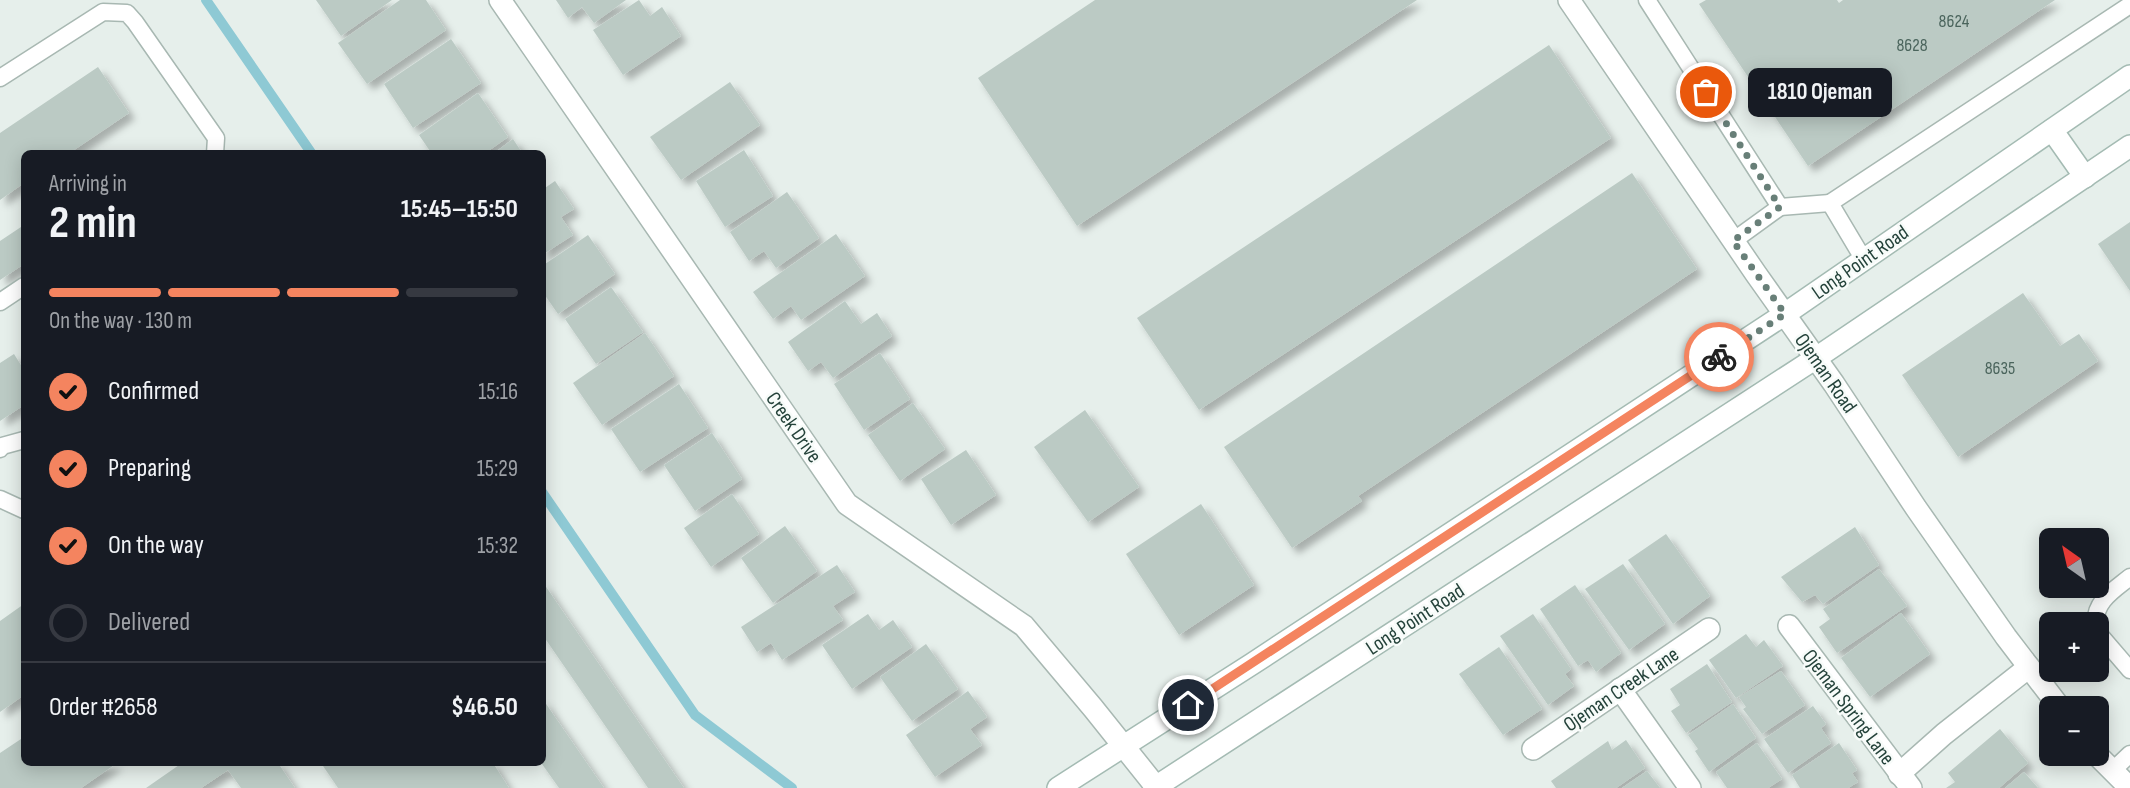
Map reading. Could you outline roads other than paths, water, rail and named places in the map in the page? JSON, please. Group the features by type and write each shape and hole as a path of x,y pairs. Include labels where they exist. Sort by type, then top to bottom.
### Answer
{"street":[{"name":"Creek Drive","path":"500,0 847,504 1024,626 1155,788"},
{"name":"Ojeman Road","path":"1569,0 1916,508 2051,696"},
{"name":"Long Point Road","path":"1058,788 1785,314 2130,76"},
{"path":"2052,130 2085,177"},
{"name":"Long Point Road","path":"1155,788 1816,358 2130,146"},
{"name":"Ojeman Spring Lane","path":"1789,626 1905,781"},
{"name":"Ojeman Creek Lane","path":"1533,749 1709,629"},
{"path":"1905,781 1944,734 2029,667"},
{"path":"1620,689 1690,788"},
{"path":"2107,766 2130,788"}],"lane":[{"path":"1647,0 1780,207"},
{"path":"1733,241 1780,207 1830,203 2130,5"},
{"path":"0,78 103,12 127,13 216,138 215,150"},
{"path":"1830,203 1864,260"},
{"path":"0,302 21,288"},
{"path":"0,449 21,441"},
{"path":"0,499 21,509"},
{"path":"2097,612 2100,601 2130,577"},
{"path":"2109,646 2130,670"},
{"path":"2112,771 2130,754"}],"waterway":[{"path":"206,0 309,150"},
{"path":"546,498 695,715 792,788"}],"place":[{"name":"1810 Ojeman","path":"1706,92"}]}
